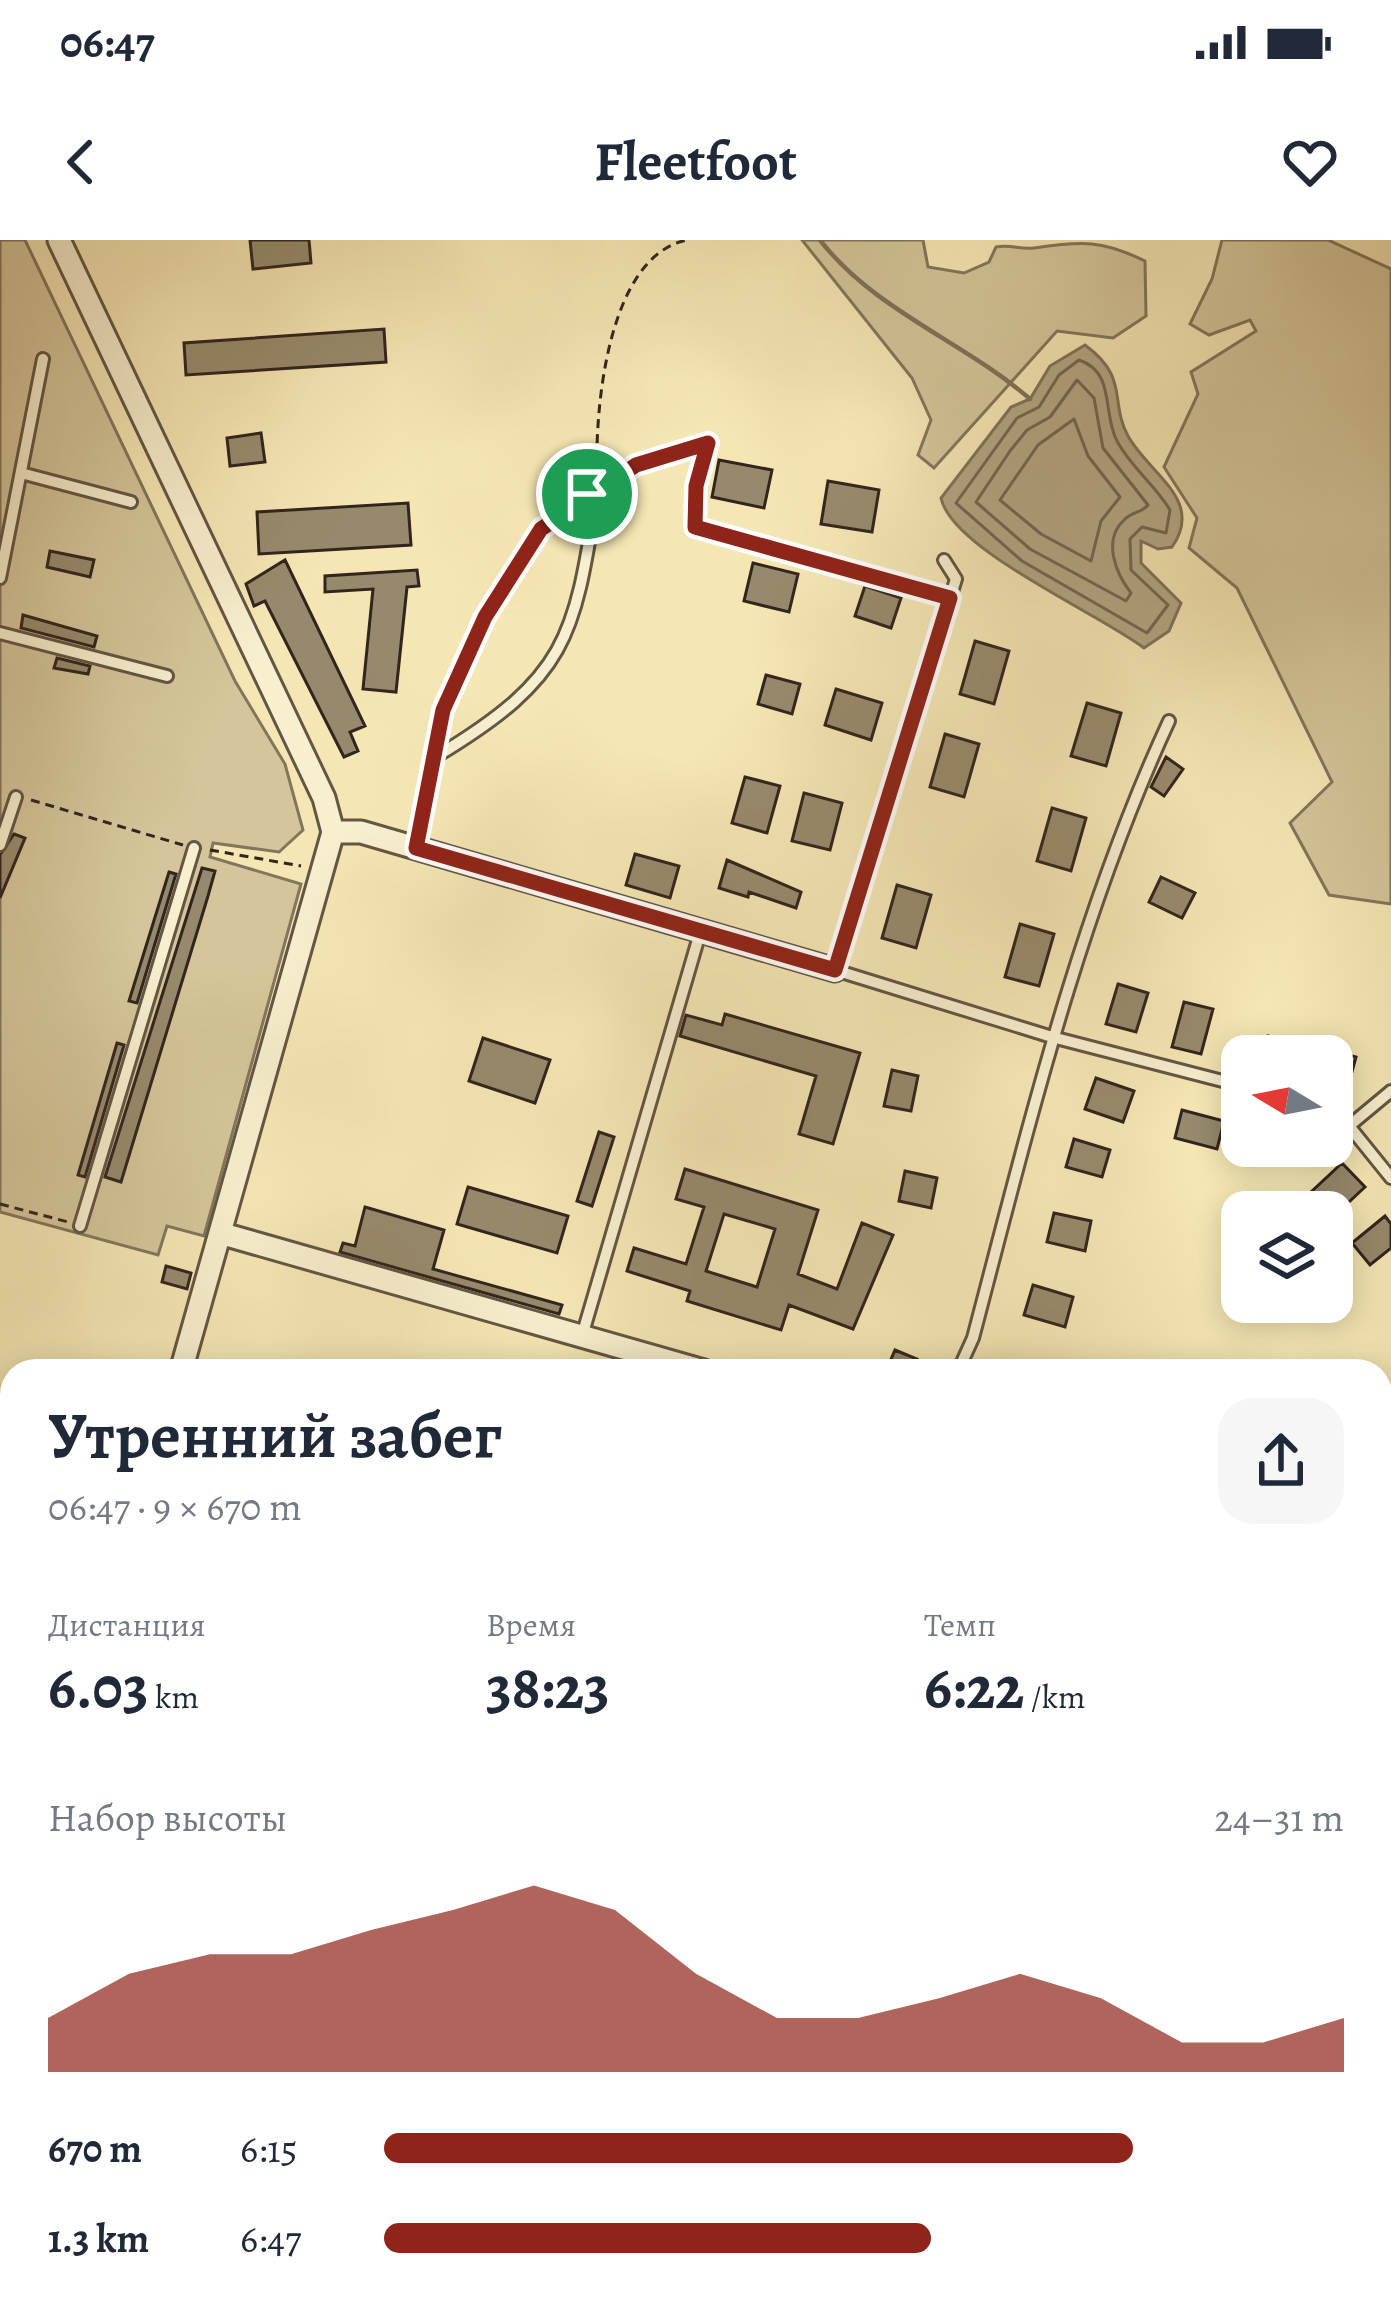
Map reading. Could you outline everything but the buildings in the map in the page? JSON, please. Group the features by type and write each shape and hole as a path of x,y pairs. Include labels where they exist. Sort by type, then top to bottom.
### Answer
{"street":[{"path":"59,240 314,777 333,832 185,1359"},
{"path":"333,832 361,832 835,970"},
{"path":"223,1234 662,1359"}],"lane":[{"path":"0,578 43,359"},
{"path":"416,848 437,756 504,716 552,665 575,610 598,488 636,465 708,443 696,486 695,527 950,598"},
{"path":"21,473 131,502"},
{"path":"944,560 956,579 835,970 1052,1037 1221,1081"},
{"path":"0,633 167,676"},
{"path":"963,1359 973,1338 1052,1037 1122,821 1168,721"},
{"path":"0,845 16,797"},
{"path":"80,1226 194,848"},
{"path":"582,1336 700,933"},
{"path":"1353,1123 1391,1091"},
{"path":"1353,1131 1391,1178"}],"path":[{"path":"437,756 443,710 485,617 541,529 598,488 596,435 621,300 647,261 687,240"},
{"path":"16,797 194,848 326,870"},
{"path":"0,1204 80,1226"}],"shaded area":[{"path":"0,240 25,240 235,681 285,764 303,830 279,852 213,843 210,857 301,884 204,1236 167,1226 158,1255 0,1212"},
{"path":"802,240 923,240 928,267 964,273 989,262 996,247 1104,246 1145,261 1146,316 1113,338 1057,331 934,468 918,455 931,420 912,378"},
{"path":"1222,240 1328,240 1391,269 1391,904 1329,895 1290,823 1332,782 1237,588 1189,548 1197,518 1164,467 1198,394 1191,372 1256,331 1250,320 1209,335 1190,324 1212,279"}],"water":[{"path":"1085,345 1108,368 1128,436 1170,488 1182,515 1172,547 1158,549 1141,541 1141,563 1181,603 1169,631 1144,648 998,559 951,518 941,498 1011,407 1030,399 1050,366"}],"waterway":[{"path":"820,240 867,287 1030,399"}],"route":[{"path":"708,443 696,486 695,527 950,598 835,970 416,848 443,710 485,617 541,529 587,494 636,465 708,443"}]}
